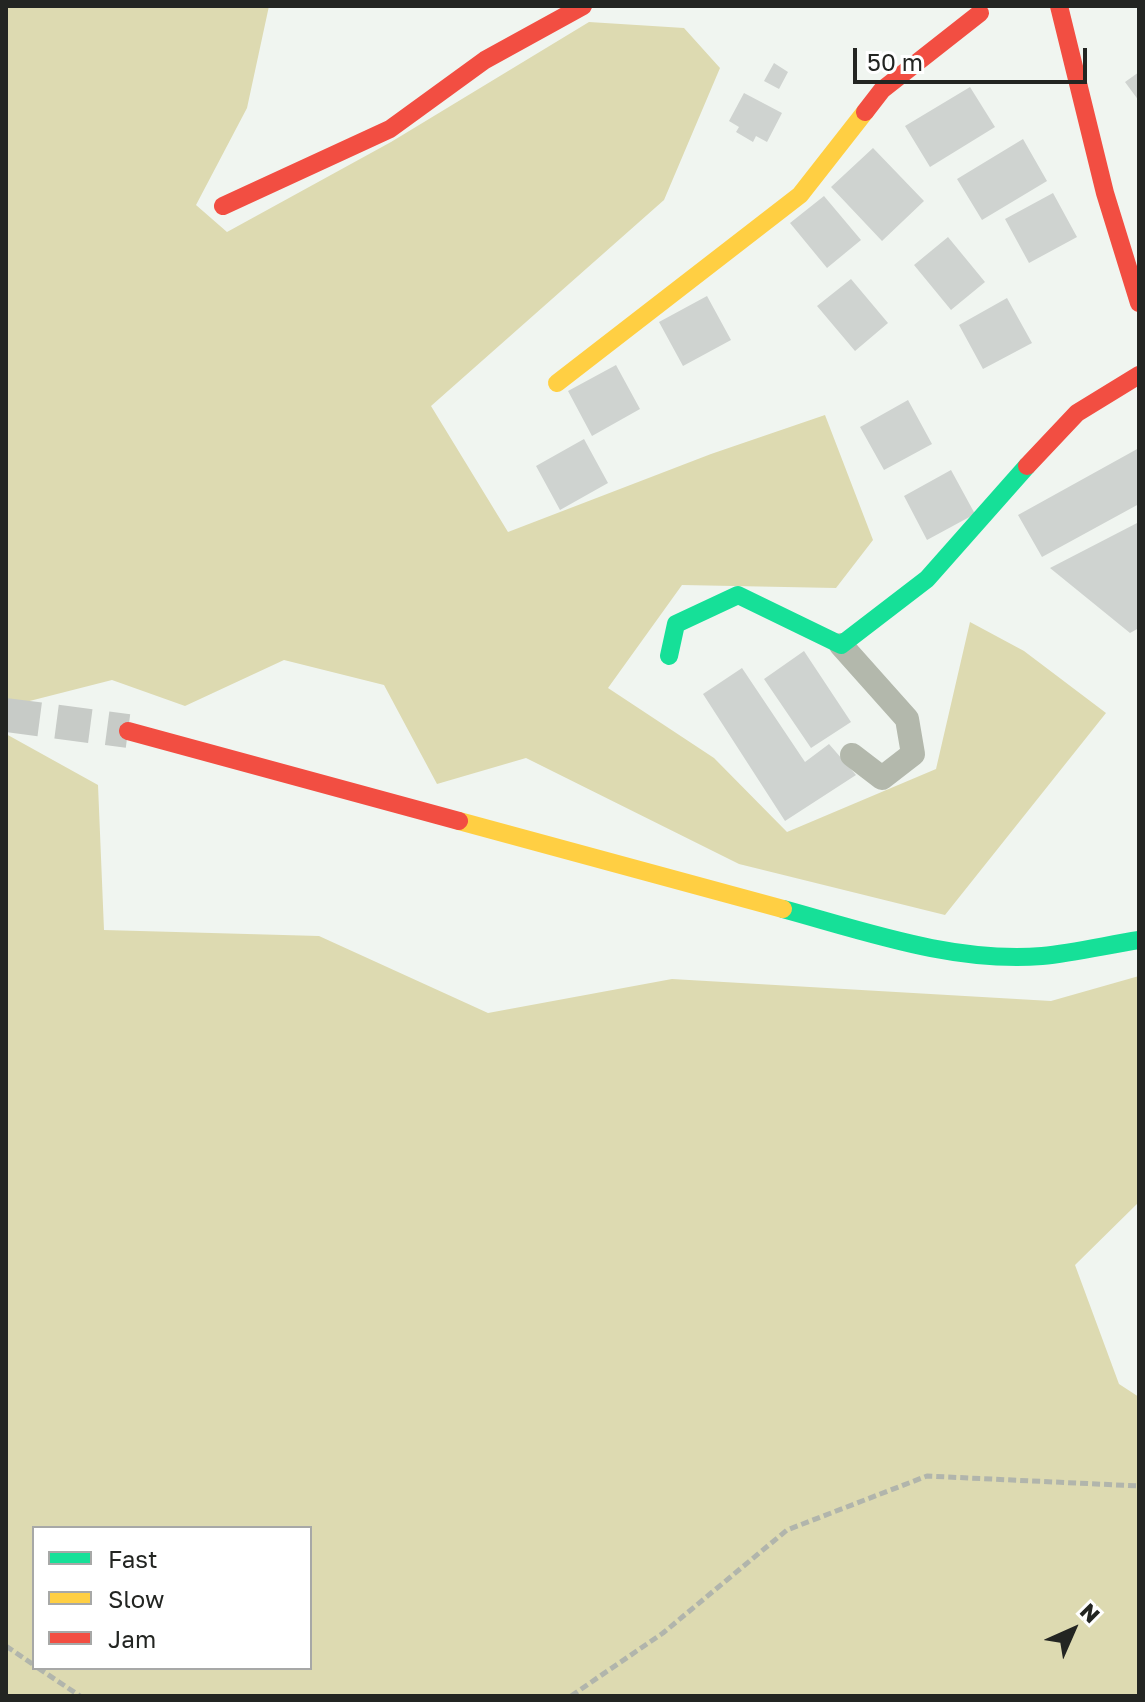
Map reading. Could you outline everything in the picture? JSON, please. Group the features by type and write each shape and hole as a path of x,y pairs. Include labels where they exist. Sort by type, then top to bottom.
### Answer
{"street":[{"path":"223,206 390,129 485,60 583,6"},
{"path":"1059,6 1099,171 1139,303"},
{"path":"557,383 800,195 882,90 981,8"},
{"path":"841,645 927,579 1077,413 1139,375"},
{"path":"669,656 676,624 738,595 841,645 907,719 913,754 882,778 852,755"},
{"path":"128,731 927,948 997,956 1042,956 1139,940"}],"path":[{"path":"571,1696 663,1633 787,1530 927,1476 1139,1486"},
{"path":"6,1646 32,1664"},
{"path":"41,1670 80,1696"}],"shaded area":[{"path":"6,6 269,6 247,108 196,205 227,232 391,142 589,22 684,28 720,68 664,200 431,406 508,532 711,454 825,415 873,540 836,588 682,585 608,688 714,758 787,832 936,769 970,622 1024,651 1106,713 945,915 739,864 526,758 437,784 384,685 284,660 185,706 112,680 6,707"},
{"path":"6,734 98,785 104,930 319,936 488,1013 672,979 1051,1001 1139,976 1139,1202 1075,1265 1119,1384 1139,1397 1139,1696 6,1696"}],"building":[{"path":"774,63 788,72 779,89 764,81"},
{"path":"1139,72 1139,101 1125,82"},
{"path":"970,87 995,127 930,167 905,126"},
{"path":"744,93 782,113 767,142 756,136 753,142 736,132 739,127 729,121"},
{"path":"1023,139 1047,181 982,220 957,179"},
{"path":"873,148 924,201 882,241 831,187"},
{"path":"1053,193 1077,237 1029,263 1005,219"},
{"path":"824,196 861,240 827,268 790,223"},
{"path":"948,237 985,282 951,310 914,265"},
{"path":"851,279 888,323 855,351 817,306"},
{"path":"707,296 731,340 683,366 659,322"},
{"path":"1007,298 1032,343 983,369 959,325"},
{"path":"616,365 640,409 592,436 568,391"},
{"path":"908,400 932,444 884,470 860,427"},
{"path":"584,439 608,483 560,510 536,466"},
{"path":"1139,448 1139,504 1042,557 1018,515"},
{"path":"951,470 975,514 927,540 904,496"},
{"path":"1139,522 1139,628 1130,633 1050,568"},
{"path":"804,651 851,722 811,748 764,679"},
{"path":"742,668 805,762 829,744 856,775 785,821 703,694"}],"tunnel":[{"path":"6,715 128,731"}],"traffic: fast":[{"path":"669,656 676,624 738,595 841,645 927,579 1027,466"},
{"path":"783,909 911,944 976,955 1042,956 1139,940"}],"traffic: slow":[{"path":"557,383 800,195 865,112"},
{"path":"459,821 783,909"}],"traffic: jam":[{"path":"223,206 390,129 485,60 583,6"},
{"path":"1059,6 1105,193 1139,303"},
{"path":"865,112 882,90 980,13"},
{"path":"1027,466 1077,413 1139,375"},
{"path":"128,731 459,821"}]}
